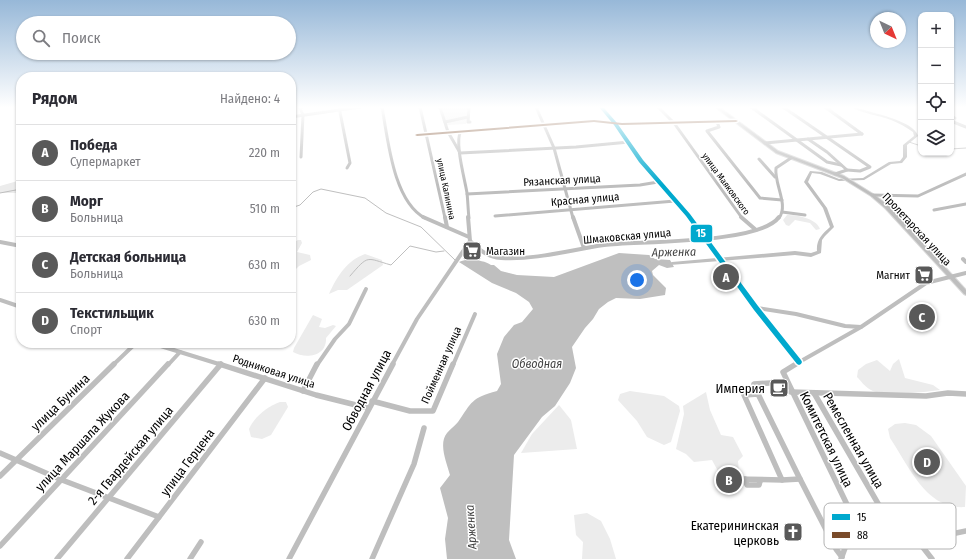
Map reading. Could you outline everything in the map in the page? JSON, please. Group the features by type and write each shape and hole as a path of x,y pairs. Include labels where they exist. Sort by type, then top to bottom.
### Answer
{"main road":[{"name":"Пролетарская улица","path":"753,133 777,152 843,177 872,195 887,207 966,293"}],"street":[{"path":"301,157 302,133"},
{"path":"344,133 350,163 347,168"},
{"name":"Шмаковская улица","path":"388,133 403,196 415,213 447,227 469,239 480,252 488,256 500,258 540,255 584,248 706,238 769,227 775,223 782,212"},
{"path":"416,134 437,133"},
{"path":"449,133 460,153"},
{"path":"460,133 460,153 467,194 470,230 469,239"},
{"path":"547,133 554,148 570,210 584,248"},
{"path":"623,133 658,182 706,238 756,308 799,362 861,327 926,283 966,273"},
{"name":"улица Маяковского","path":"681,133 744,221 756,230"},
{"path":"709,133 760,198 782,200"},
{"path":"786,133 826,162 841,166 848,170"},
{"path":"820,133 868,164 870,167 860,171 848,170 835,174"},
{"path":"765,142 862,134 861,133"},
{"name":"улица Калинина","path":"427,134 447,227"},
{"path":"808,139 827,152 841,166"},
{"path":"460,153 629,142"},
{"path":"767,169 776,168 791,158"},
{"path":"759,159 775,178"},
{"path":"776,168 775,178 784,207 782,212 805,215"},
{"path":"872,195 918,196 966,174"},
{"name":"Рязанская улица","path":"467,194 640,185 658,182"},
{"name":"Красная улица","path":"495,216 675,201"},
{"path":"934,210 966,204"},
{"name":"Обводная улица","path":"289,559 368,408 417,319 469,239"},
{"path":"0,242 16,245"},
{"path":"303,390 321,358 334,339 349,324 366,289"},
{"path":"0,300 16,305"},
{"path":"756,308 796,314 845,326 861,327"},
{"name":"Пойменная улица","path":"372,401 389,407 420,413 434,411 475,314"},
{"name":"улица Бунина","path":"0,476 131,348"},
{"name":"Родниковая улица","path":"167,348 303,390 368,408"},
{"name":"улица Маршала Жукова","path":"0,546 180,352"},
{"name":"Комитетская улица","path":"799,362 782,372 846,503"},
{"name":"2-я Гвардейская улица","path":"57,559 220,364"},
{"name":"улица Герцена","path":"127,559 265,378"},
{"path":"786,382 754,384 824,526"},
{"path":"791,392 926,396 948,393 966,394"},
{"name":"Ремесленная улица","path":"814,393 878,503"},
{"path":"758,394 744,395 782,480"},
{"path":"372,559 414,464 424,428"},
{"path":"0,453 62,480 159,517"},
{"path":"734,479 744,479 747,485 759,485 760,481 800,479"},
{"path":"956,533 966,531"},
{"path":"190,559 201,542"},
{"path":"836,549 842,558"},
{"name":"Ремесленная улица","path":"924,549 932,559"}],"shaded area":[{"path":"16,181 16,193 0,193 0,186"},
{"path":"787,215 801,217 815,222 820,229 816,230 810,223 795,220 789,226 786,225 783,220"},
{"path":"301,240 302,243 297,252 310,255 311,260 296,269 296,241"},
{"path":"365,254 382,260 383,265 347,290 338,290 329,294 335,282 347,265"},
{"path":"313,315 322,319 319,327 325,328 333,325 336,326 326,338 323,349 319,353 309,356 298,354 293,352 294,348 296,348 296,345"},
{"path":"899,359 905,378 933,385 940,390 894,394 877,392 867,387 857,377 858,370 866,364 877,360 890,371 893,364"},
{"path":"630,391 664,396 679,406 680,411 671,442 664,445 647,437 637,421 618,400 620,394"},
{"path":"706,392 710,410 721,435 733,437 743,456 738,461 739,472 719,473 712,460 694,462 686,454 676,449 684,414 683,406"},
{"path":"280,402 286,402 288,407 271,435 262,439 251,437 249,429 258,416 266,409"},
{"path":"559,405 571,420 577,449 521,453 532,434"},
{"path":"905,423 916,425 931,436 966,486 965,507 956,506 956,503 944,503 940,501 929,494 920,484 890,438 888,429 895,424"},
{"path":"587,513 601,521 610,539 616,559 582,559 583,542 576,535 574,515"}],"water":[{"name":"Обводная","path":"619,253 649,255 655,259 670,260 674,267 667,268 659,265 652,271 653,275 666,288 665,295 640,299 616,298 608,302 599,309 572,347 576,368 570,383 555,406 542,417 514,455 509,540 516,559 447,559 445,539 448,518 440,488 450,475 443,448 444,437 458,422 473,402 482,396 497,391 501,384 497,354 504,337 514,325 522,322 533,309 529,302 516,293 492,283 459,262 467,260 480,261 494,265 501,271 517,275 554,277"}],"waterway":[{"name":"Арженка","path":"672,264 795,253 811,255 819,252 820,240 832,227 825,208 806,182 811,172 821,173 839,180 864,179 890,163 901,162 905,157 905,145 916,136 915,133"},
{"path":"909,142 918,145"},
{"path":"954,149 966,148"},
{"path":"296,206 300,205 313,192 321,189 365,198 386,213 421,227 455,260"},
{"path":"0,193 16,190"},
{"path":"350,276 361,264 368,260 391,265 410,246 436,252 444,251"}],"transit line":[{"name":"88","path":"417,135 441,133"},
{"name":"15","path":"622,133 641,161 688,215 756,308 799,362"}],"place":[{"name":"Магазин","path":"472,251"},
{"name":"Магнит","path":"924,275"},
{"name":"Победа","path":"726,277"},
{"name":"Детская больница","path":"922,317"},
{"name":"Империя","path":"779,388"},
{"name":"Текстильщик","path":"927,462"},
{"name":"Морг","path":"729,480"},
{"name":"Екатерининская церковь","path":"793,532"}]}
